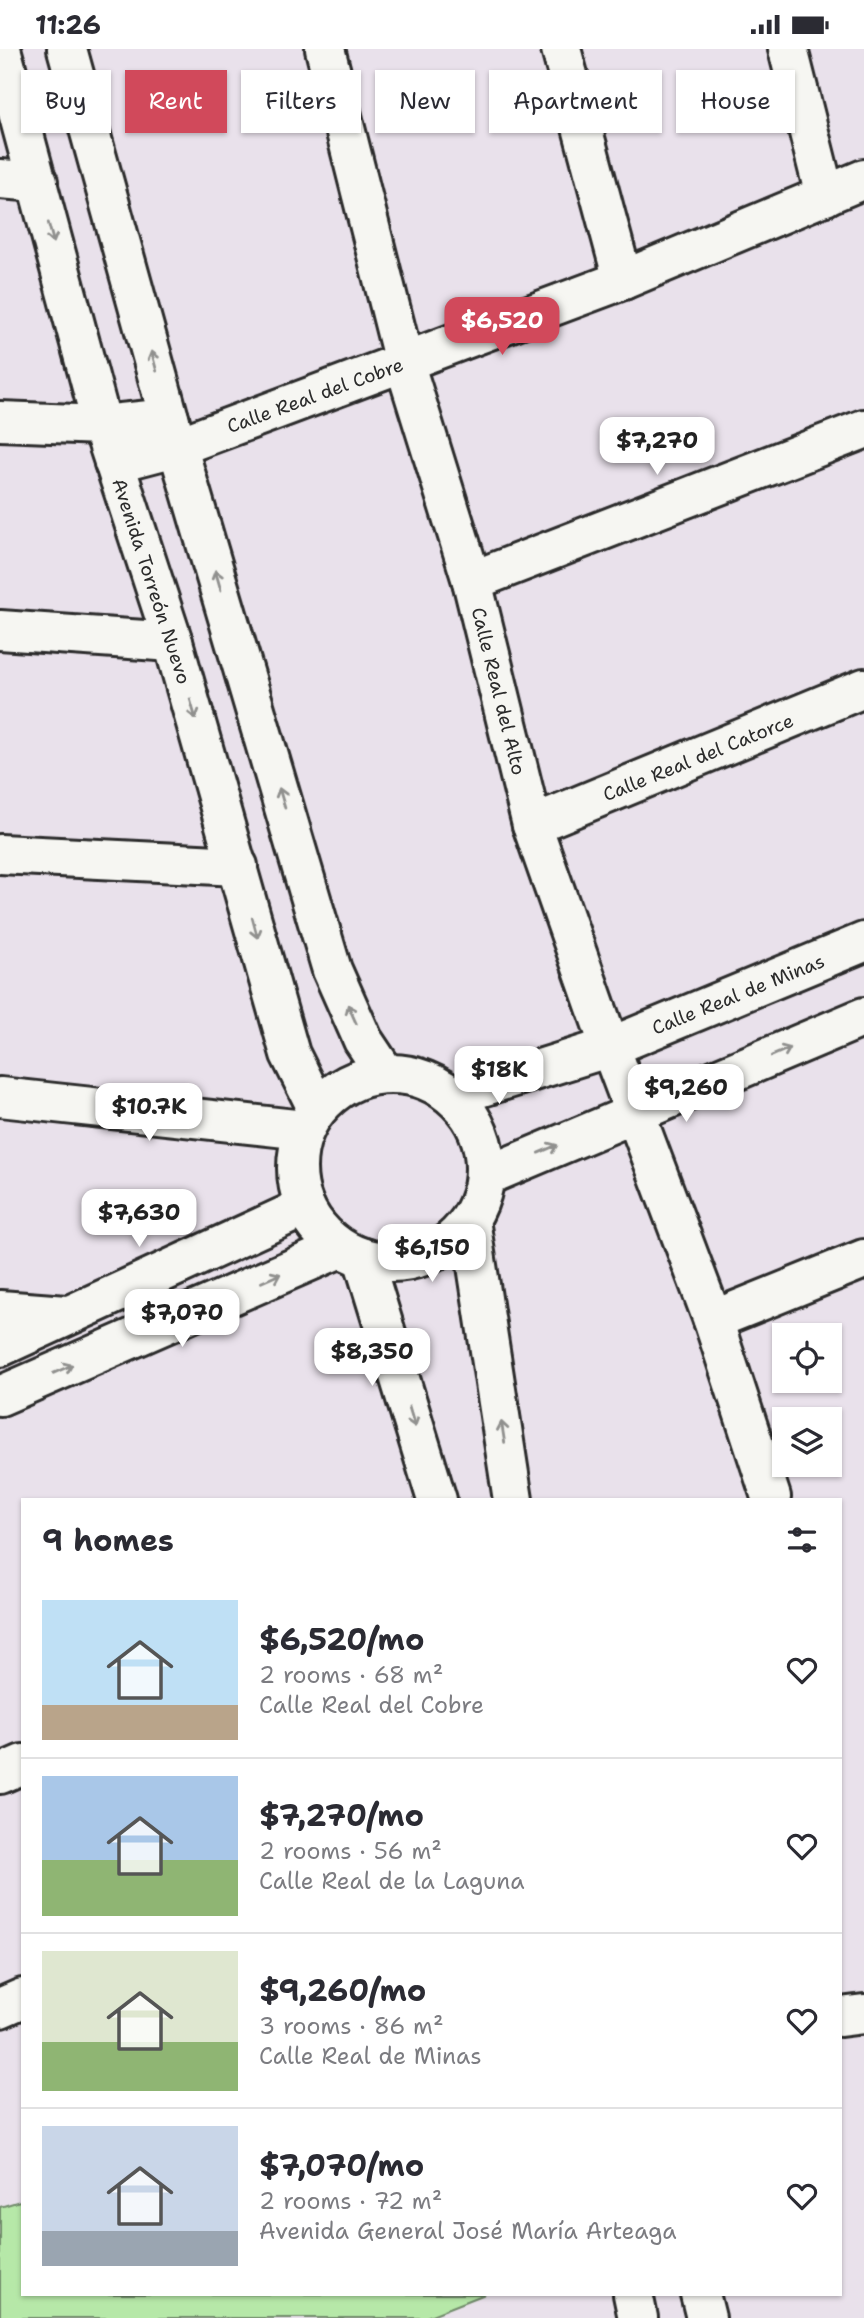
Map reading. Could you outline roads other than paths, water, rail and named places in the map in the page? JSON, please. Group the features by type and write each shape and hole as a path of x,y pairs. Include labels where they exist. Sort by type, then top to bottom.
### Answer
{"street":[{"name":"Avenida Torreón Nuevo","path":"1,49 102,425 173,642 290,1054 311,1119"},
{"path":"67,49 174,432 332,970 363,1040 385,1073"},
{"name":"Calle Real del Alto","path":"325,49 404,362 472,581 532,825 610,1047 713,1320 771,1497"},
{"path":"561,49 623,280"},
{"path":"788,49 825,196"},
{"path":"0,179 38,183"},
{"name":"Calle Real del Cobre","path":"114,463 174,432 404,362 623,280 864,179"},
{"path":"0,421 102,425 174,432"},
{"path":"472,581 864,429"},
{"path":"0,630 173,642"},
{"name":"Calle Real del Catorce","path":"532,825 864,688"},
{"path":"0,854 238,866"},
{"name":"Calle Real de Minas","path":"453,1096 610,1047 864,942"},
{"path":"486,1176 864,1017"},
{"path":"385,1073 410,1075 432,1083 453,1096 468,1112 479,1132 485,1154 486,1176 481,1199 470,1220 454,1238 434,1252 411,1260 387,1262 351,1253 319,1230 305,1207 297,1181 297,1155 311,1119 348,1084 385,1073"},
{"path":"0,1097 311,1119"},
{"path":"0,1347 305,1207"},
{"path":"470,1220 513,1498"},
{"path":"0,1396 351,1253"},
{"path":"351,1253 436,1498"},
{"path":"713,1320 864,1259"},
{"path":"0,1310 66,1315"},
{"path":"0,1773 21,1765"},
{"path":"0,2008 21,1999"},
{"path":"842,2017 864,2014"},
{"path":"633,2296 638,2318"},
{"path":"674,2296 679,2318"},
{"path":"700,2296 706,2318"},
{"path":"723,2296 728,2318"}]}
